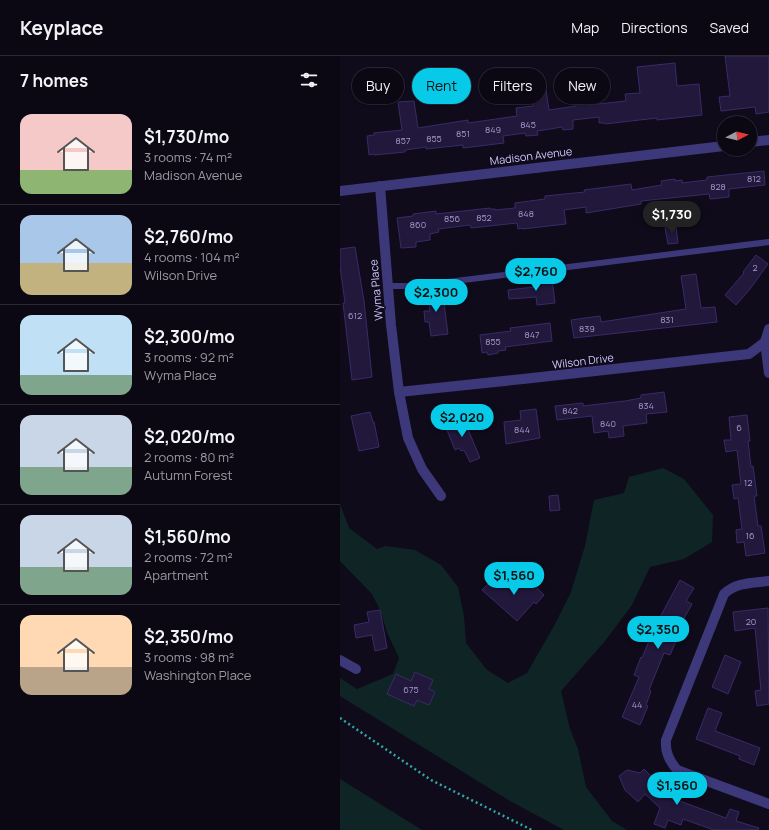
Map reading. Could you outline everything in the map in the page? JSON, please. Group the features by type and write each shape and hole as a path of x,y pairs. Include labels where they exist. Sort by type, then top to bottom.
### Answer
{"street":[{"path":"757,141 769,140"},
{"name":"Madison Avenue","path":"340,191 717,147"},
{"name":"Wyma Place","path":"380,186 388,286 399,392 408,438 422,470 441,496"},
{"path":"769,329 765,342 769,373"},
{"name":"Wilson Drive","path":"399,392 749,354 765,342"},
{"path":"769,581 736,585 724,594 666,740 666,744 670,762 678,770 769,804"},
{"path":"340,660 356,669"}],"lane":[{"path":"388,286 415,286 769,242"}],"path":[{"path":"340,718 431,780 532,830"}],"green space":[{"path":"663,468 684,479 713,515 712,542 684,559 650,567 632,605 605,641 561,691 570,729 578,749 586,787 612,821 627,830 564,830 510,801 340,696 340,678 357,689 393,674 399,658 372,594 340,561 340,504 349,528 377,549 385,546 415,550 441,565 458,587 464,616 466,643 487,670 508,683 527,673 554,626 571,592 585,546 594,500 624,493 629,477"},
{"path":"340,779 422,830 340,830"}],"building":[{"path":"725,56 769,56 769,112 756,114 755,107 721,111 719,97 730,96"},
{"path":"675,63 677,86 699,84 702,115 605,124 599,123 599,117 573,120 573,129 563,130 562,127 537,131 538,135 526,136 525,133 503,136 504,143 463,148 463,145 426,149 426,147 405,150 405,152 369,155 367,136 374,135 374,133 402,130 398,104 404,104 404,102 412,101 412,104 414,104 418,128 468,120 468,123 517,116 516,108 533,106 533,104 546,104 546,90 549,110 576,106 576,104 610,104 610,103 626,101 625,94 640,93 637,67"},
{"path":"764,171 765,185 729,189 729,197 710,199 709,194 641,201 641,204 586,213 586,207 564,210 566,224 523,229 518,229 517,223 471,228 470,225 438,229 439,232 430,234 430,240 416,242 416,247 401,248 397,218 413,216 413,214 436,211 436,214 490,208 495,210 515,208 515,203 545,199 545,196 585,192 584,190 631,184 632,190 662,185 661,181 675,179 675,181 682,180 682,183 707,180 707,177"},
{"path":"676,226 678,243 668,244 665,228"},
{"path":"355,247 364,301 372,377 352,380 343,303 345,303 340,266 340,249"},
{"path":"756,255 768,264 736,305 725,295 744,273 743,272"},
{"path":"696,274 701,308 715,307 717,322 574,338 571,320 600,316 601,322 686,309 681,276"},
{"path":"552,278 555,303 537,305 536,297 509,299 508,290 534,287 534,281"},
{"path":"442,288 448,334 431,336 429,322 425,322 424,311 430,311 427,290"},
{"path":"550,323 552,341 505,347 506,350 488,355 487,352 482,353 480,335 511,331 510,328"},
{"path":"664,392 667,412 646,414 647,423 623,426 624,436 609,438 608,431 594,433 592,416 557,420 555,406 583,403 583,406 625,401 641,398 641,395"},
{"path":"536,409 540,438 506,444 504,422 521,420 520,411"},
{"path":"370,412 374,422 379,447 359,451 351,416"},
{"path":"462,415 480,458 470,462 464,450 461,451 459,448 455,450 444,423"},
{"path":"747,415 751,467 753,466 757,496 754,496 758,526 761,526 765,553 746,556 744,542 737,543 736,530 742,529 738,498 734,499 732,485 741,484 737,450 726,452 724,440 731,440 729,417"},
{"path":"558,495 560,510 550,511 549,496"},
{"path":"518,574 523,579 525,577 544,595 536,604 534,602 517,621 482,590 493,579 502,587"},
{"path":"680,580 694,588 686,601 692,604 677,631 680,632 670,655 664,653 649,690 651,691 646,705 648,706 640,725 622,717 639,677 634,675 653,631 650,630 654,619 658,621"},
{"path":"768,608 769,704 757,706 755,691 761,690 755,628 735,631 733,612"},
{"path":"380,610 387,648 375,651 372,635 356,638 354,625 369,622 367,612"},
{"path":"725,655 741,662 728,694 712,687"},
{"path":"415,672 433,680 429,689 435,692 429,705 417,700 414,706 387,694 396,674 411,681"},
{"path":"708,708 722,713 715,731 760,748 754,765 739,759 740,756 696,739"},
{"path":"644,769 651,776 649,778 654,782 653,783 666,796 726,818 730,809 739,812 736,821 759,828 758,830 714,830 683,819 681,825 668,820 665,828 654,824 660,808 645,794 638,802 625,790 619,776 627,770 640,773"}]}
